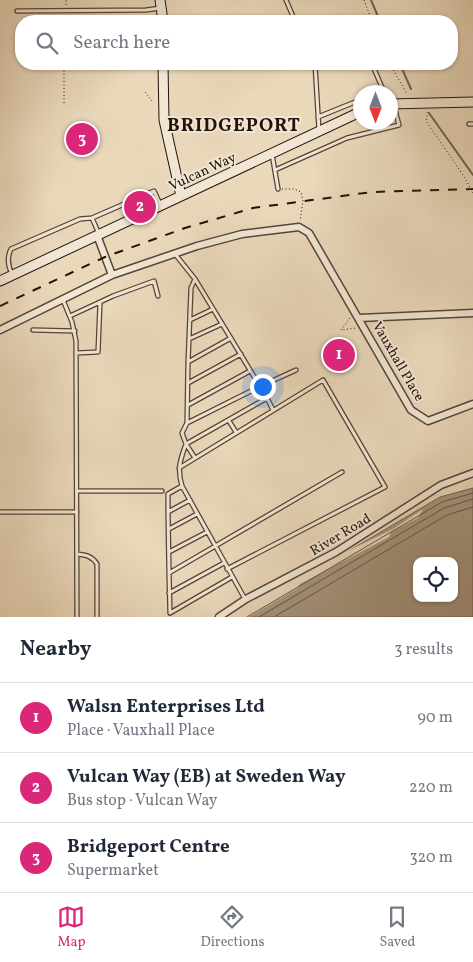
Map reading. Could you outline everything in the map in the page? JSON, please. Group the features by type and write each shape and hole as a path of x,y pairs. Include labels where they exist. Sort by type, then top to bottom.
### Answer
{"street":[{"path":"163,70 164,120 181,196"},
{"path":"398,104 473,102"},
{"name":"Vulcan Way","path":"0,280 353,115"},
{"path":"0,330 112,275 242,234 299,227"},
{"name":"Vauxhall Place","path":"299,227 309,233 411,410 428,421 473,404"},
{"path":"98,235 112,275"},
{"name":"Vauxhall Place","path":"359,318 473,313"},
{"name":"River Road","path":"219,617 246,600 336,552 442,485 473,473"}],"lane":[{"path":"286,0 292,15"},
{"path":"17,11 146,10 161,4"},
{"path":"315,70 319,131"},
{"path":"374,70 380,85"},
{"path":"318,116 353,103"},
{"path":"275,170 347,138 379,130"},
{"path":"272,154 278,189"},
{"path":"13,275 9,267 11,249 80,219 92,218 154,191 161,206"},
{"path":"92,218 98,235"},
{"path":"175,254 196,279 273,410"},
{"path":"194,458 182,433 187,423 191,288 196,279"},
{"path":"70,316 154,281 158,296"},
{"path":"62,300 75,331 76,352 77,617"},
{"path":"76,352 98,352 100,303"},
{"path":"190,320 213,309"},
{"path":"189,339 222,324"},
{"path":"33,330 75,331"},
{"path":"188,362 231,338"},
{"path":"188,383 241,354"},
{"path":"187,423 296,370"},
{"path":"188,405 250,371"},
{"path":"179,468 323,380 385,487 227,569"},
{"path":"246,600 182,486 179,468 181,454 186,444 267,398"},
{"path":"229,421 236,432"},
{"path":"169,573 342,472"},
{"path":"182,486 168,494 170,612 232,577"},
{"path":"77,491 162,491"},
{"path":"168,512 190,500"},
{"path":"0,512 77,512"},
{"path":"169,529 197,514"},
{"path":"169,552 207,532"},
{"path":"77,554 94,558 97,564 97,617"},
{"path":"169,593 224,563"}],"path":[{"path":"66,0 66,8"},
{"path":"364,0 370,15"},
{"path":"64,70 64,103"},
{"path":"393,70 407,94"},
{"path":"145,92 152,101"},
{"path":"428,111 426,121 473,192"},
{"path":"278,189 294,189 301,192 303,200 299,227"},
{"path":"355,311 341,330 364,327"}],"water":[{"path":"473,488 473,617 237,617 440,497"}],"pier":[{"path":"423,509 418,518 391,532 389,537 300,584 298,588 249,617 234,617 331,559 393,529"}],"waterway":[{"path":"371,0 377,15"},
{"path":"403,70 411,89"},
{"path":"429,113 473,175"}],"railway":[{"path":"0,306 105,257 185,228 253,208 372,192 473,189"}],"place":[{"name":"Bridgeport Centre","path":"82,139"},
{"name":"Vulcan Way (EB) at Sweden Way","path":"140,207"},
{"name":"Walsn Enterprises Ltd","path":"339,355"}],"district":[{"name":"BRIDGEPORT","path":"234,124"}]}
